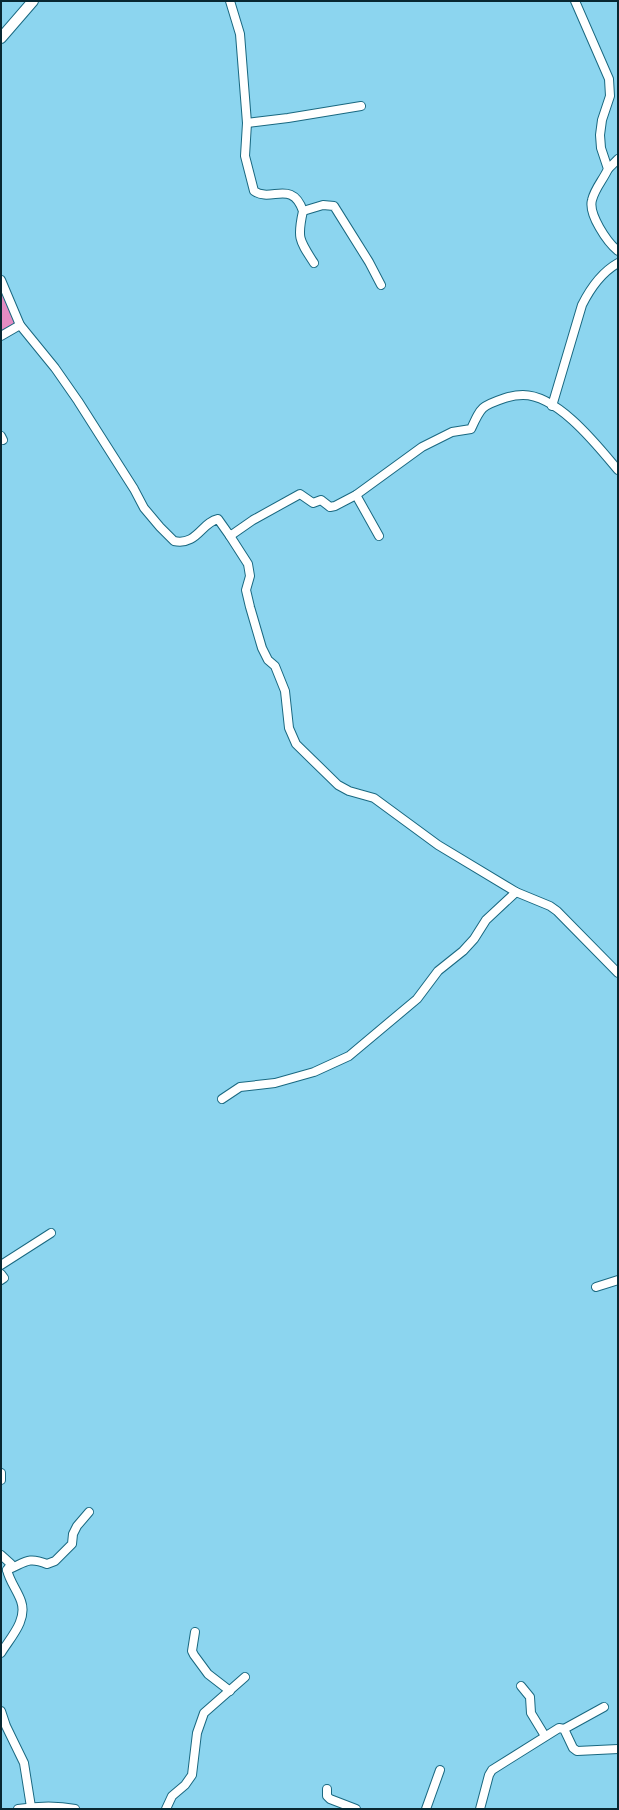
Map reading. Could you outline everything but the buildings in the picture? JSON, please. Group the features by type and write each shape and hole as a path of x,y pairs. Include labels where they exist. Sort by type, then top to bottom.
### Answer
{"main road":[{"path":"1,38 33,1"}],"street":[{"path":"230,1 240,34 247,122 245,156 254,191 258,194 289,194 295,197 303,211 299,229 300,241 314,263"},
{"path":"575,1 609,79 610,96 602,120 600,136 601,148 608,169"},
{"path":"247,122 288,118 361,106"},
{"path":"618,159 608,169 594,192 591,202 592,211 604,236 618,251"},
{"path":"303,211 327,204 334,206 369,262 381,285"},
{"path":"552,406 582,305 587,294 600,277 618,263"},
{"path":"1,280 20,325 56,368 134,489 144,508 160,527 174,541 179,542 198,535 210,522 218,520 248,564 250,576 246,590 250,607 262,648 268,660 274,666 285,691 289,728 296,744 338,785 348,791 374,798 438,845 516,892 550,906 557,911 618,973"},
{"path":"1,336 20,325"},
{"path":"230,536 253,520 300,494 313,503 321,500 330,507 340,504 356,495 422,446 452,432 471,429 481,409 486,404 524,394 541,399 570,418 584,430 618,470"},
{"path":"356,495 379,536"},
{"path":"222,1099 240,1086 282,1081 314,1072 348,1056 418,999 438,971 463,952 474,939 486,920 516,892"},
{"path":"1,1265 51,1233"},
{"path":"1,1274 4,1278 1,1280"},
{"path":"596,1287 618,1280"},
{"path":"1,1473 1,1480"},
{"path":"7,1570 28,1561 38,1560 47,1564 55,1561 72,1544 73,1534 77,1526 89,1512"},
{"path":"1,1555 11,1564 7,1570 9,1578 21,1600 23,1617 1,1653"},
{"path":"195,1632 192,1651 194,1655 208,1674 230,1691"},
{"path":"166,1809 172,1796 185,1785 192,1775 197,1733 204,1713 245,1677"},
{"path":"521,1686 530,1697 531,1713 545,1736"},
{"path":"480,1809 489,1775 492,1770 559,1728 564,1729 604,1707"},
{"path":"1,1711 6,1726 24,1763 31,1807"},
{"path":"564,1729 573,1748 578,1751 618,1749"},
{"path":"426,1809 440,1770"},
{"path":"327,1789 330,1799 356,1809"},
{"path":"18,1809 58,1806 75,1809"}],"shaded area":[{"path":"1,293 18,324 1,333"}]}
